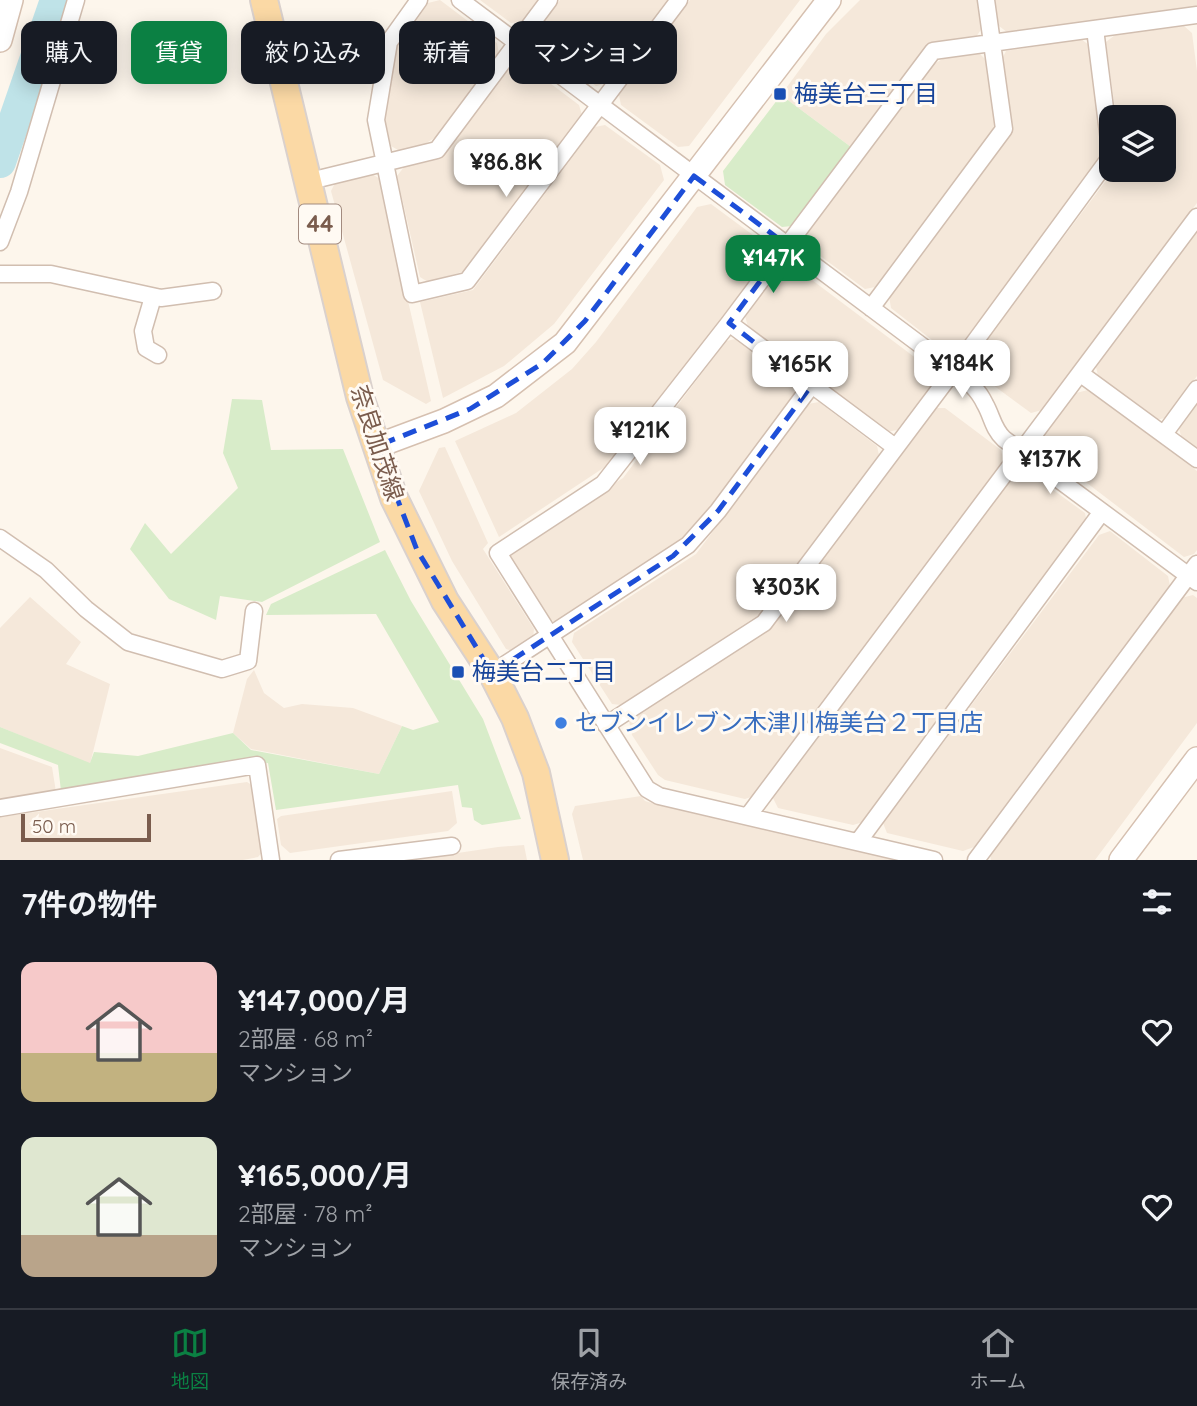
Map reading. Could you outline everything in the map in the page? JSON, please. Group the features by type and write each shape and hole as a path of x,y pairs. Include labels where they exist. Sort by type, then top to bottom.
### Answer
{"main road":[{"name":"奈良加茂線","path":"264,0 310,181 360,397 394,498 417,550 445,601 492,673 514,718 536,773 555,860"}],"street":[{"path":"0,40 11,0"},
{"path":"0,242 19,192 76,0"},
{"path":"419,0 389,42 376,120 412,295 467,281 679,0"},
{"path":"460,0 509,37"},
{"path":"534,21 550,0"},
{"path":"377,446 470,410 543,363 585,321 829,0"},
{"path":"871,308 1004,129 986,0"},
{"path":"934,860 659,796 647,789 498,553 603,484 729,323 933,51 1197,15"},
{"path":"606,725 764,623 1111,156 1095,29"},
{"path":"310,181 437,150 509,54"},
{"path":"573,84 973,384 999,434 1101,513 1194,574 976,860"},
{"path":"748,816 1197,217"},
{"path":"0,274 51,274 153,297 213,291"},
{"path":"153,297 144,331 146,348 158,355"},
{"path":"729,323 895,447"},
{"path":"1081,374 1197,459"},
{"path":"492,673 551,637 688,545 718,511 811,386"},
{"path":"1164,434 1197,389"},
{"path":"858,842 1101,513"},
{"path":"0,538 46,570 86,609 128,642 222,669 248,661 254,611"},
{"path":"1121,860 1197,759"},
{"path":"0,808 257,765 271,860"},
{"path":"338,860 452,845"}],"highlighted area":[{"path":"694,176 787,245 729,323 811,386 718,511 673,556 492,673 417,550 377,446 470,409 543,363 585,321"}],"shaded area":[{"path":"440,0 468,21 414,21 428,3"},
{"path":"480,0 538,0 523,21 509,22"},
{"path":"560,0 669,0 653,21 545,21"},
{"path":"690,0 800,0 689,146 678,147 621,105 619,95 627,84 677,84 677,21 674,21"},
{"path":"860,0 979,0 982,28 976,37 929,43 851,147 781,95 826,34"},
{"path":"995,0 1197,0 1197,6 1007,32 999,26"},
{"path":"1184,26 1192,33 1197,71 1197,203 1042,410 1031,413 974,371 972,359 1105,182 1176,182 1176,105 1114,105 1106,42 1115,35"},
{"path":"1081,39 1089,45 1099,120 1099,161 957,350 946,351 891,308 889,296 1011,134 1003,57 1006,51"},
{"path":"495,41 497,43 499,54 495,59"},
{"path":"399,42 399,84 476,84 436,137 423,145 398,150 391,146 385,119 395,52"},
{"path":"980,54 986,60 995,123 991,134 875,287 865,289 808,247 806,234 934,64 946,57"},
{"path":"509,69 509,84 551,84 579,105 582,115 465,271 428,282 420,277 397,176 404,167 441,159"},
{"path":"605,125 660,165 664,180 554,324 504,366 443,398 420,302 473,290 595,127"},
{"path":"372,174 380,179 431,401 426,404 383,380 331,191 335,183"},
{"path":"711,204 765,244 769,256 617,459 499,537 455,441 516,413 572,369 596,342 697,207"},
{"path":"1197,231 1197,376 1165,418 1156,420 1098,376 1096,367"},
{"path":"792,265 933,371 935,380 897,430 887,432 748,327 745,316 782,267"},
{"path":"736,339 794,384 795,394 688,537 558,622 549,620 510,559 512,549 623,478 726,341"},
{"path":"1088,390 1197,471 1197,550 1194,554 1184,557 1041,448 1041,440 1076,393"},
{"path":"819,402 877,446 879,455 760,614 621,705 612,704 572,642 574,633 696,554 808,404"},
{"path":"1197,404 1197,451 1182,440 1179,428"},
{"path":"937,408 945,408 1001,450 1004,462 751,797 745,799 665,780 658,775 632,735 629,721 769,630"},
{"path":"445,447 488,543 483,549 534,629 533,638 513,651 506,649 452,561 419,491 439,448"},
{"path":"1027,471 1085,513 1087,524 863,822 853,825 778,808 773,798 1016,473"},
{"path":"1110,531 1168,576 1170,586 974,847 963,851 887,833 883,823 1099,535"},
{"path":"1193,595 1197,598 1197,723 1095,860 991,860 990,855 1181,598"},
{"path":"30,597 81,642 66,664 110,684 90,764 0,727 0,628"},
{"path":"254,670 264,693 284,708 302,704 353,708 402,726 379,774 251,749 233,733 247,679"},
{"path":"0,748 52,767 56,792 0,801"},
{"path":"247,782 255,787 264,850 258,857 243,860 0,860 0,817"},
{"path":"452,791 457,823 448,831 290,853 281,845 277,819 281,816"},
{"path":"641,796 645,801 658,805 895,860 583,860 572,814 575,806"},
{"path":"524,845 527,860 411,860 498,847"}],"green space":[{"path":"781,95 851,147 792,226 782,227 725,185 723,171"},
{"path":"232,399 262,400 271,450 343,449 380,542 262,602 220,596 216,620 169,599 130,549 145,523 171,554 238,488 223,453"},
{"path":"385,550 411,601 483,719 521,819 482,825 474,820 472,808 462,807 458,785 276,810 268,763 61,791 58,765 0,743 0,727 90,763 94,752 138,756 233,733 251,750 379,774 402,726 413,730 439,722 376,614 266,615 271,604"}],"waterway":[{"path":"0,162 56,0"}],"place":[{"name":"梅美台三丁目","path":"780,94"},
{"name":"梅美台二丁目","path":"458,672"},
{"name":"セブンイレブン木津川梅美台２丁目店","path":"561,723"}]}
